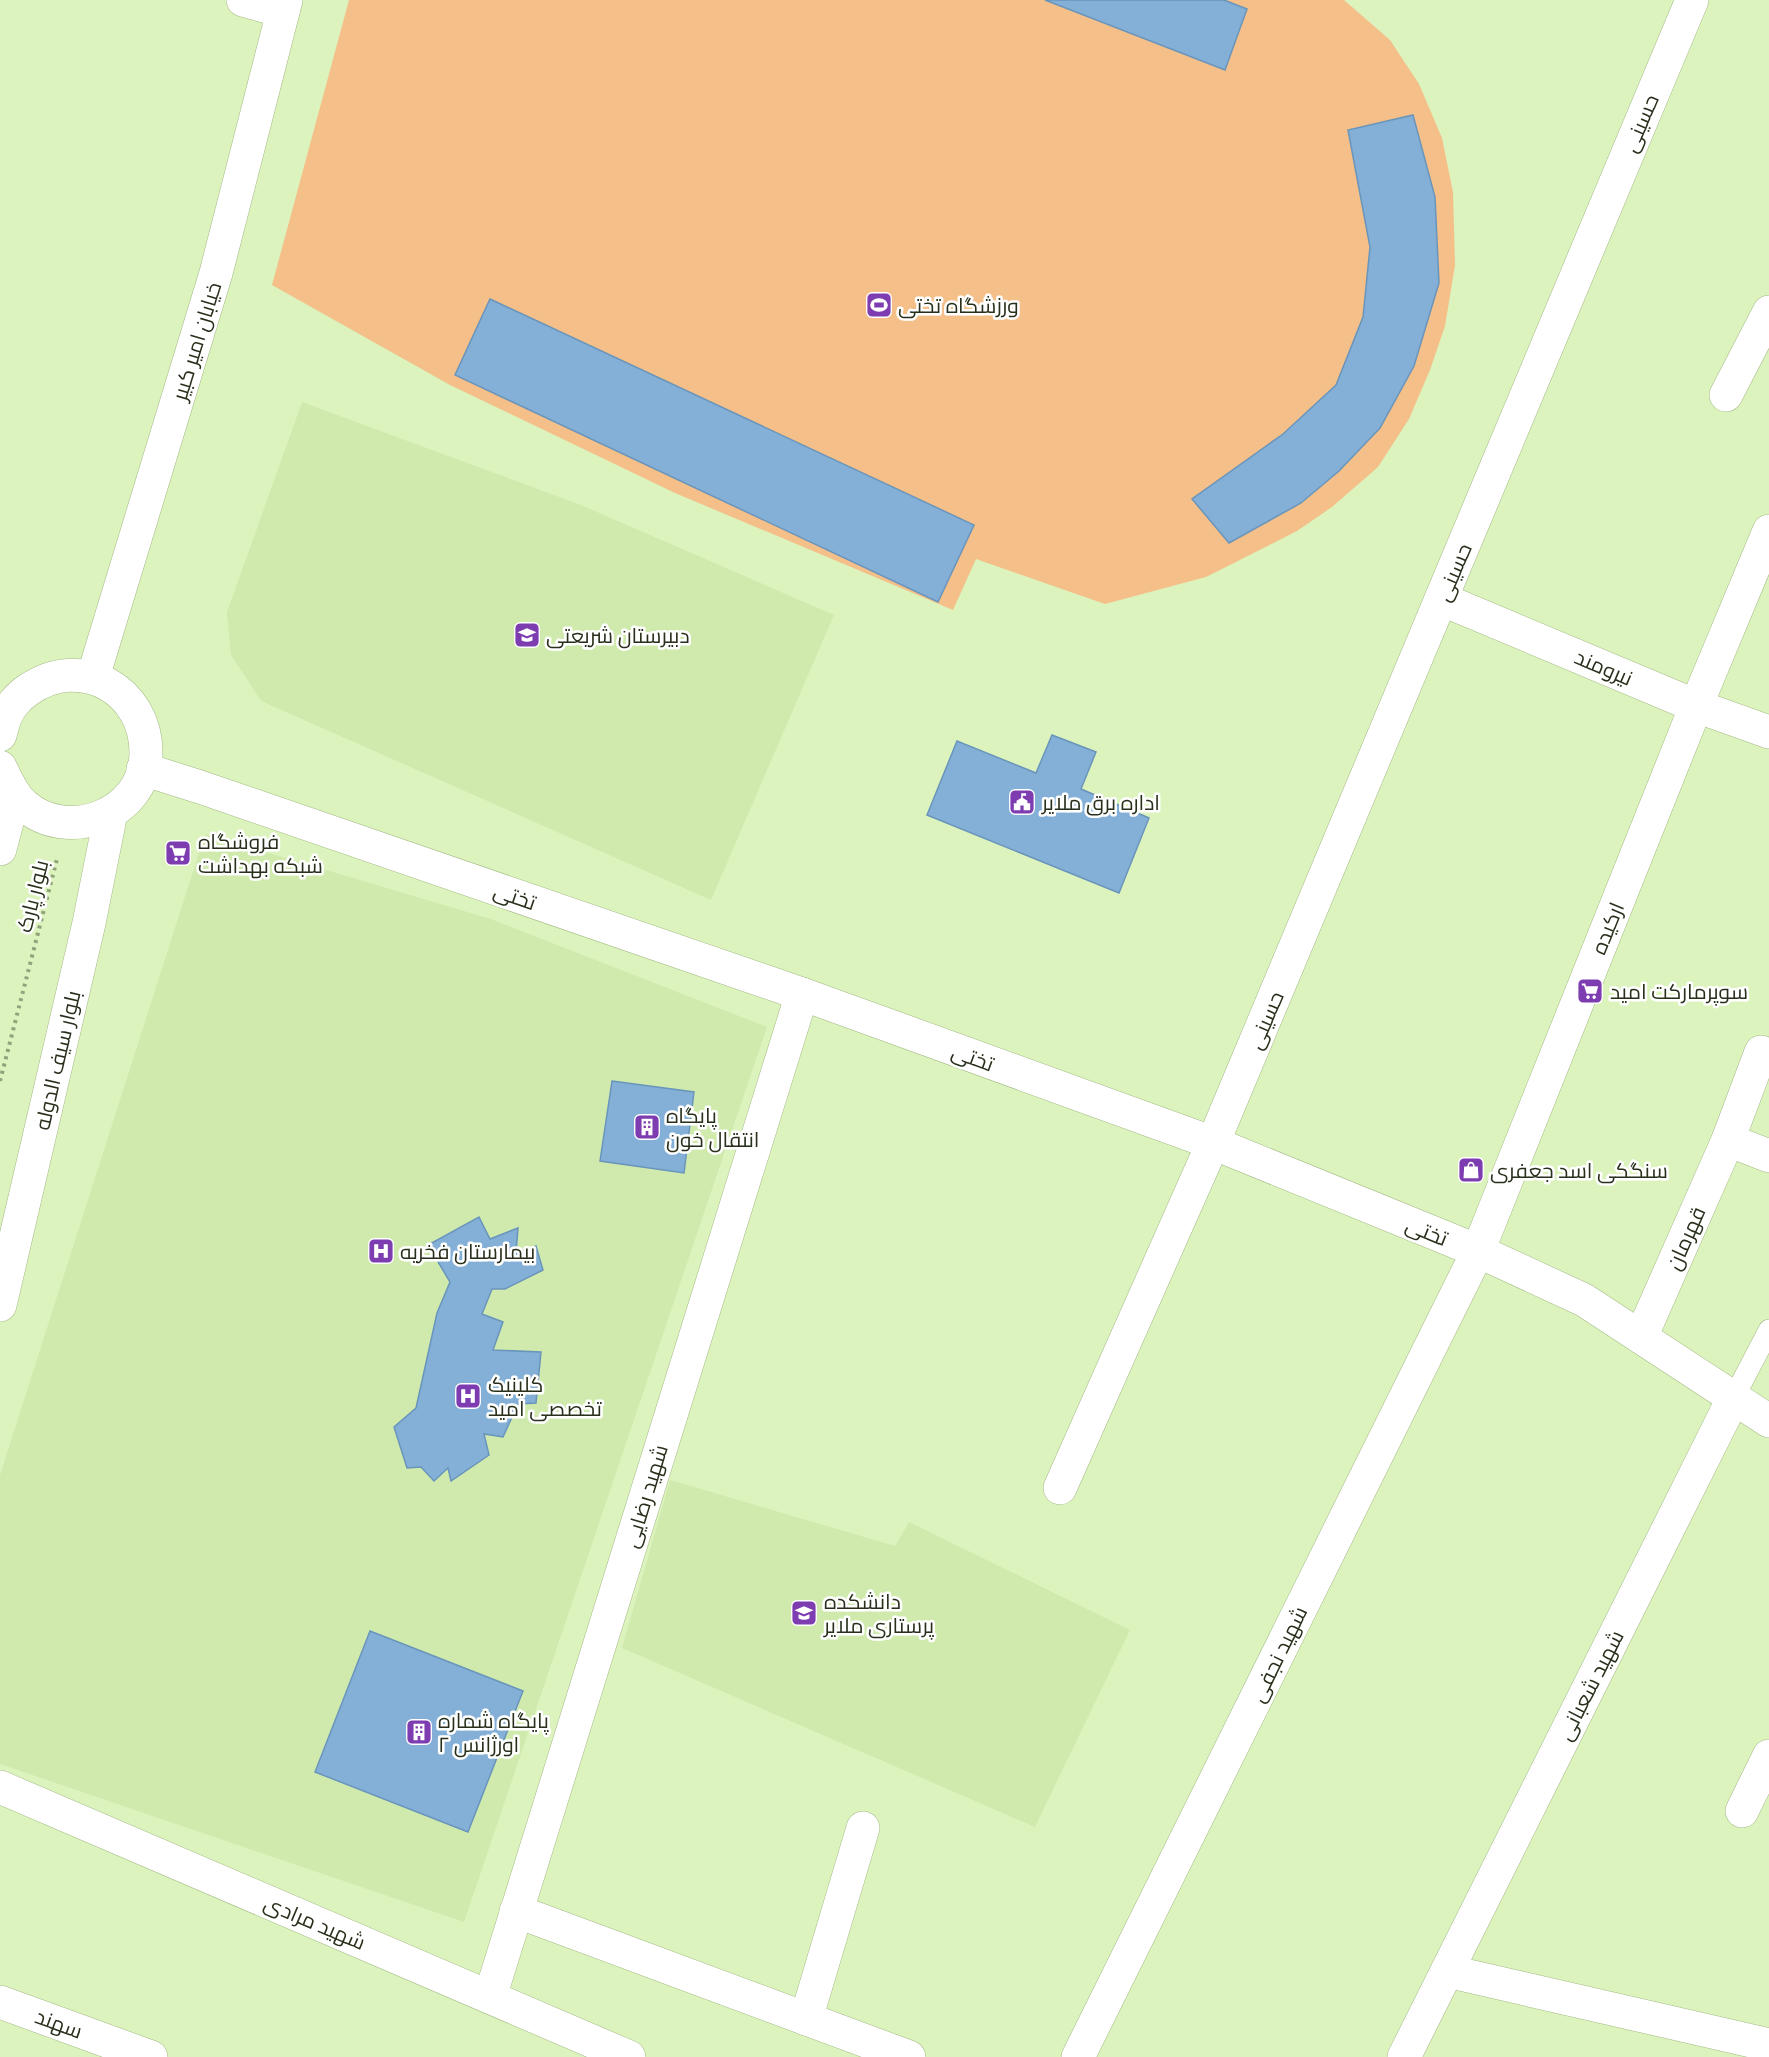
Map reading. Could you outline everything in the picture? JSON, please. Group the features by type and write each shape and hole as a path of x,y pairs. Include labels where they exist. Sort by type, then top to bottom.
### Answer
{"street":[{"path":"243,0 284,5"},
{"name":"حسینی","path":"1060,1488 1213,1143 1692,0"},
{"name":"خیابان امیر کبیر","path":"93,677 216,273 284,5"},
{"path":"1726,395 1769,312"},
{"name":"ارکیده","path":"1478,1251 1696,706 1769,531"},
{"name":"نیرومند","path":"1441,599 1696,706 1769,732"},
{"path":"2,721 21,695 42,681 67,675 93,677 116,688 133,707 144,730 146,756 141,779 128,798 111,813 89,822 66,823 43,818 24,806 7,781"},
{"name":"تختی","path":"143,770 200,787 802,994 1213,1143 1478,1251 1584,1300 1769,1421"},
{"path":"0,849 7,781"},
{"name":"بلوار سیف الدوله","path":"0,1305 89,923 111,813"},
{"name":"شهید رضایی","path":"490,1997 802,994"},
{"name":"قهرمان","path":"1641,1337 1728,1140 1761,1052 1769,1055"},
{"path":"1728,1140 1769,1156"},
{"name":"شهید نجفی","path":"1078,2057 1478,1251"},
{"name":"شهید شعبانی","path":"1404,2057 1733,1399"},
{"path":"1742,1811 1769,1756"},
{"name":"شهید مرادی","path":"0,1787 629,2057"},
{"path":"806,2019 863,1828"},
{"path":"516,1911 909,2057"},
{"path":"1447,1971 1769,2045"},
{"name":"سهند","path":"0,2002 151,2057"}],"lane":[{"path":"1733,1399 1769,1330"}],"path":[{"name":"بلوار پارک","path":"0,1081 66,823"}],"shaded area":[{"name":"ورزشگاه تختی","path":"349,0 1344,0 1390,40 1419,84 1442,138 1453,192 1455,265 1445,326 1430,370 1409,419 1378,467 1332,507 1297,531 1206,577 1105,604 976,559 953,610 675,493 450,385 272,285"},
{"name":"دبیرستان شریعتی","path":"302,402 581,505 834,615 711,900 261,701 231,655 227,612"},
{"name":"بیمارستان فخریه","path":"205,834 491,919 767,1027 464,1922 0,1764 0,1475"},
{"path":"670,1480 895,1546 909,1522 1130,1630 1035,1827 622,1648"}],"building":[{"path":"1045,0 1224,0 1247,9 1225,70"},
{"path":"1413,115 1435,197 1439,283 1414,366 1380,428 1339,471 1301,503 1229,543 1192,499 1283,434 1336,385 1363,317 1370,247 1348,130"},
{"path":"490,299 974,525 938,602 455,375"},
{"name":"اداره برق ملایر","path":"1052,735 1096,752 1081,789 1149,818 1119,893 927,815 957,741 1036,773"},
{"name":"پایگاه انتقال خون","path":"612,1081 694,1092 684,1173 600,1161"},
{"path":"479,1217 490,1239 518,1228 516,1253 536,1246 543,1270 505,1289 492,1289 482,1314 503,1322 493,1350 541,1352 536,1403 518,1404 503,1437 484,1434 489,1455 451,1481 448,1468 434,1481 421,1467 407,1468 394,1427 416,1408 437,1313 450,1282 428,1245"},
{"name":"پایگاه شماره ۲ اورژانس","path":"370,1631 523,1691 468,1832 315,1772"}],"place":[{"name":"ورزشگاه تختی","path":"879,305"},
{"name":"دبیرستان شریعتی","path":"527,635"},
{"name":"اداره برق ملایر","path":"1022,802"},
{"name":"فروشگاه شبکه بهداشت","path":"178,853"},
{"name":"سوپرمارکت امید","path":"1590,991"},
{"name":"پایگاه انتقال خون","path":"647,1127"},
{"name":"سنگکی اسد جعفری","path":"1471,1170"},
{"name":"بیمارستان فخریه","path":"381,1251"},
{"name":"کلینیک تخصصی امید","path":"468,1396"},
{"name":"دانشکده پرستاری ملایر","path":"804,1613"},
{"name":"پایگاه شماره ۲ اورژانس","path":"419,1732"}]}
